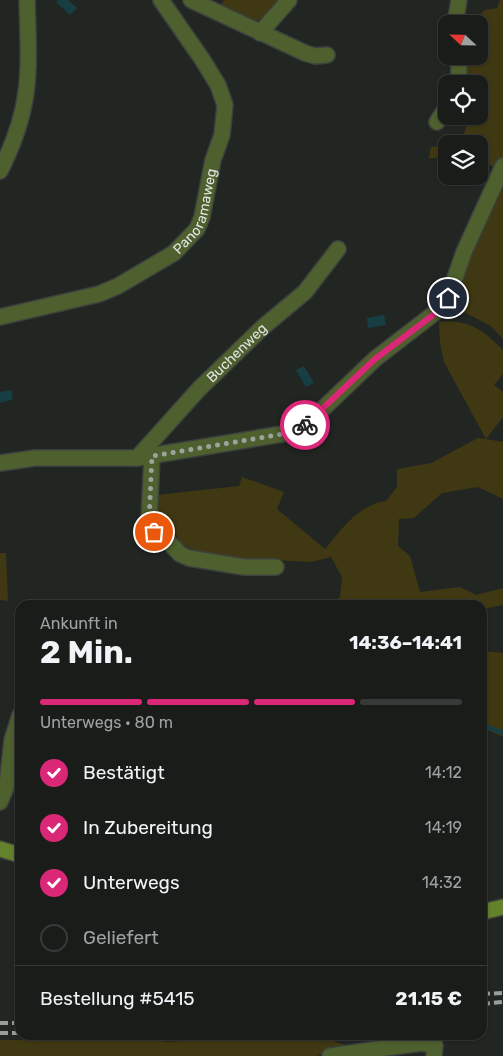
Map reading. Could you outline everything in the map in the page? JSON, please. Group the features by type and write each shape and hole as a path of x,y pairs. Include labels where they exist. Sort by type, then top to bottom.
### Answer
{"main road":[{"path":"0,849 15,854"},
{"path":"487,911 503,907"}],"street":[{"path":"0,171 20,124 27,97 29,66 27,0"},
{"name":"Panoramaweg","path":"0,316 99,294 118,286 174,253 198,229 213,160 222,135 225,105 218,86 161,0"},
{"path":"191,0 306,53 315,56 326,55"},
{"path":"260,33 289,0"},
{"path":"456,15 459,0"},
{"path":"0,463 35,458 144,457 282,434 306,425 375,359 441,308 448,298 468,244 503,166"},
{"name":"Buchenweg","path":"144,457 199,389 263,328 305,292 338,249"},
{"path":"144,457 151,529 163,536 180,554 188,558 244,567 276,567"},
{"path":"0,802 7,786 12,740 15,731"},
{"path":"330,1056 421,1043 435,1045 434,1056"}],"shaded area":[{"path":"224,0 281,0 265,16 253,21 220,8"},
{"path":"500,0 503,0 503,156 497,169 488,164 488,135 463,135 467,125 488,125 488,75 463,75 463,65 488,65 488,15 480,15 485,10 497,8"},
{"path":"431,147 438,147 438,158 429,158"},
{"path":"503,180 503,339 491,326 458,309 454,302 483,219"},
{"path":"439,322 464,323 478,329 503,350 503,374 494,385 503,392 503,417 486,439 444,362 440,343"},
{"path":"478,438 503,442 503,499 478,487 442,493 414,518 399,519 398,546 410,556 420,592 460,587 476,595 503,588 503,605 487,608 487,600 336,600 340,597 342,577 331,557 311,562 208,557 181,544 176,534 161,528 155,521 157,495 239,486 242,477 284,492 277,509 325,549 351,519 367,507 386,501 397,487 397,469 431,463"},
{"path":"0,553 6,553 8,601 0,600"},
{"path":"487,651 503,653 503,737 487,730"},
{"path":"0,1040 156,1040 169,1042 194,1040 335,1040 335,1042 345,1045 317,1056 0,1056"}],"water":[{"path":"58,0 68,0 77,8 70,15 56,2"},
{"path":"384,315 386,325 368,328 367,318"},
{"path":"304,366 314,383 306,387 296,370"},
{"path":"11,390 13,399 0,403 0,392"}],"waterway":[{"path":"487,727 503,733"}],"railway":[{"path":"487,994 503,993"},
{"path":"487,1004 503,1002"},
{"path":"0,1023 15,1023"},
{"path":"0,1033 15,1033"}],"way so far":[{"path":"154,532 149,521 152,456 282,434 305,425"}],"route":[{"path":"305,425 375,359 433,315 448,298"}]}
